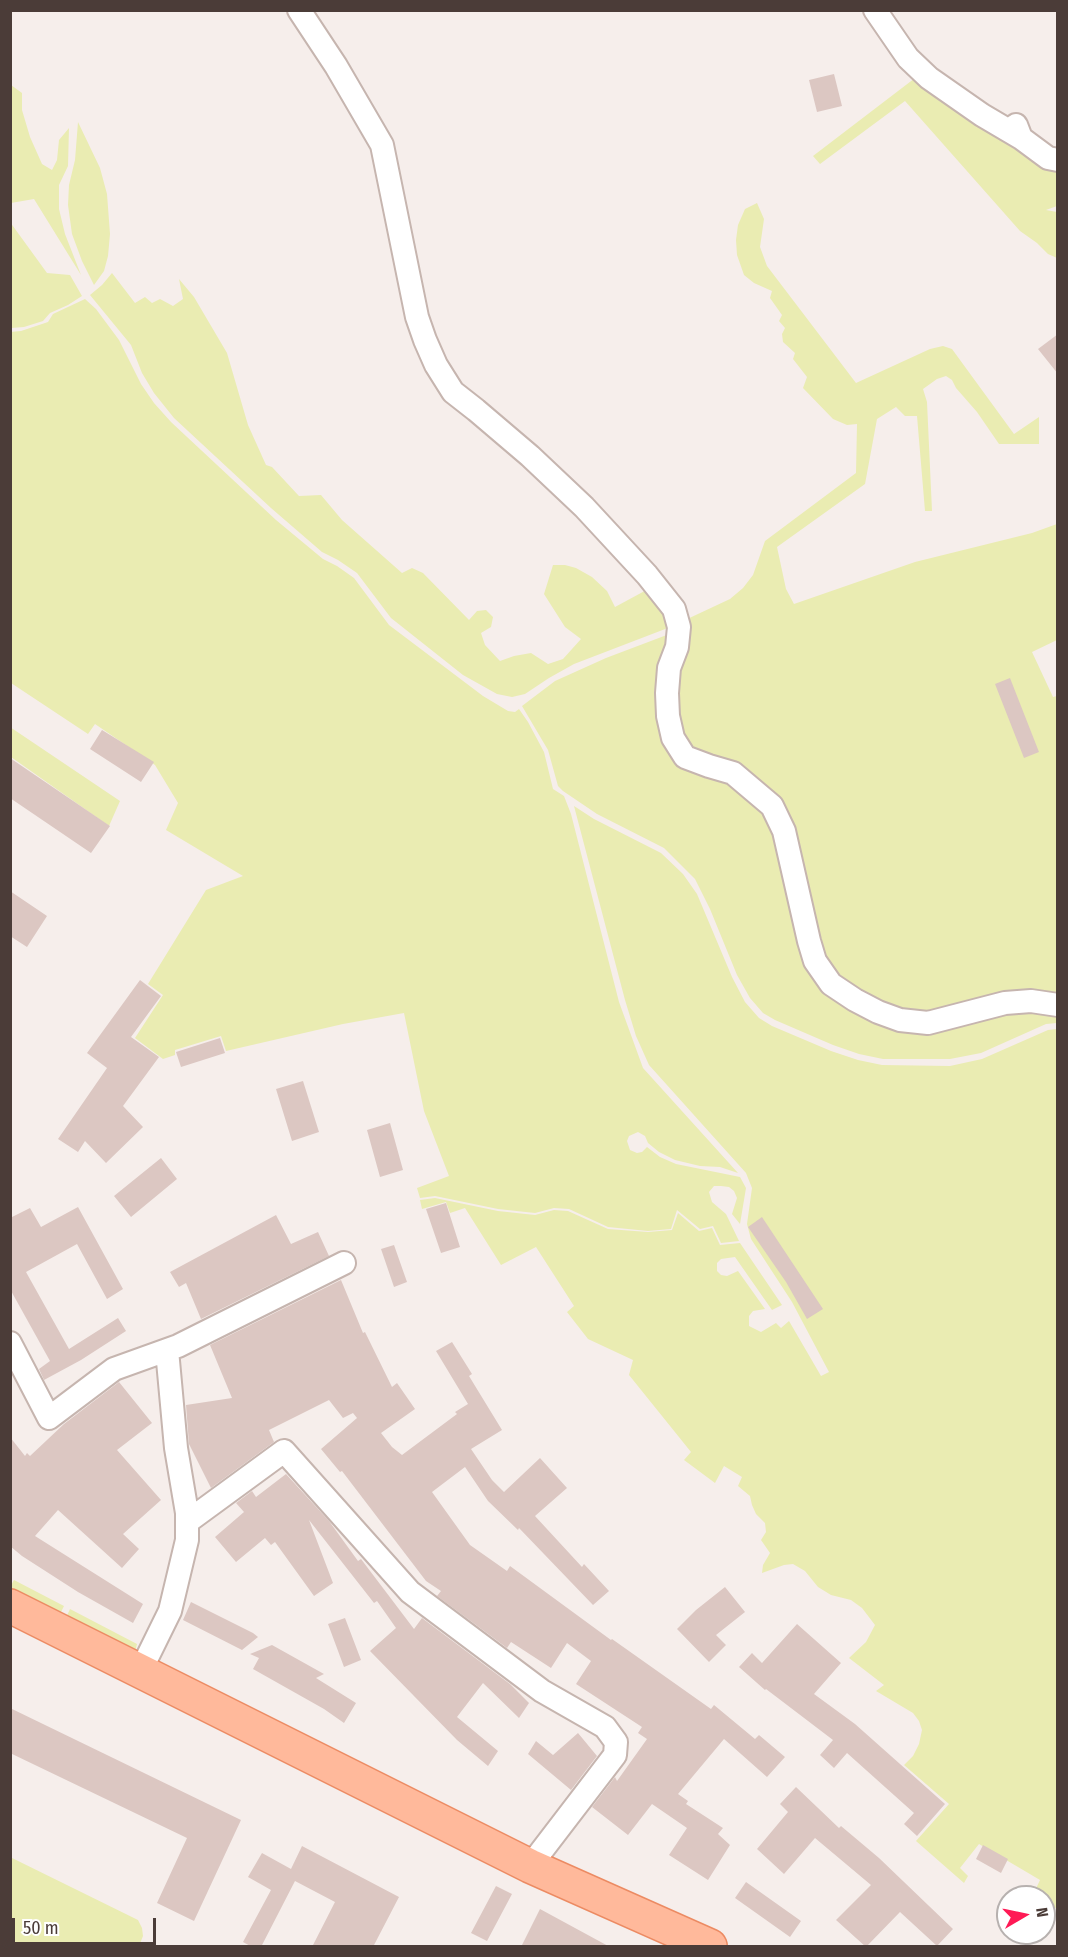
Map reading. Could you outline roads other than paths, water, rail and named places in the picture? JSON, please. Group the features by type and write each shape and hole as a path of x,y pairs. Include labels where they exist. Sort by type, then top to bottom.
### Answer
{"main road":[{"path":"10,1606 530,1866 710,1947"}],"street":[{"path":"299,10 336,66 382,145 417,317 435,365 453,392 530,456 584,507 647,575 674,609 679,627 677,647 669,668 667,693 668,716 673,738 685,757 733,772 772,806 784,831 815,961 831,984 878,1012 900,1020 928,1023 1005,1004 1031,1001 1058,1005"},
{"path":"875,10 908,58 929,78 982,115 1018,129 1048,158 1058,160"},
{"path":"10,1343 49,1418 114,1369 178,1346 344,1263"},
{"path":"141,1670 170,1611 187,1540 187,1522 176,1448 167,1350"},
{"path":"187,1522 284,1451 410,1592 542,1691 605,1727 616,1742 615,1755 530,1866"}]}
